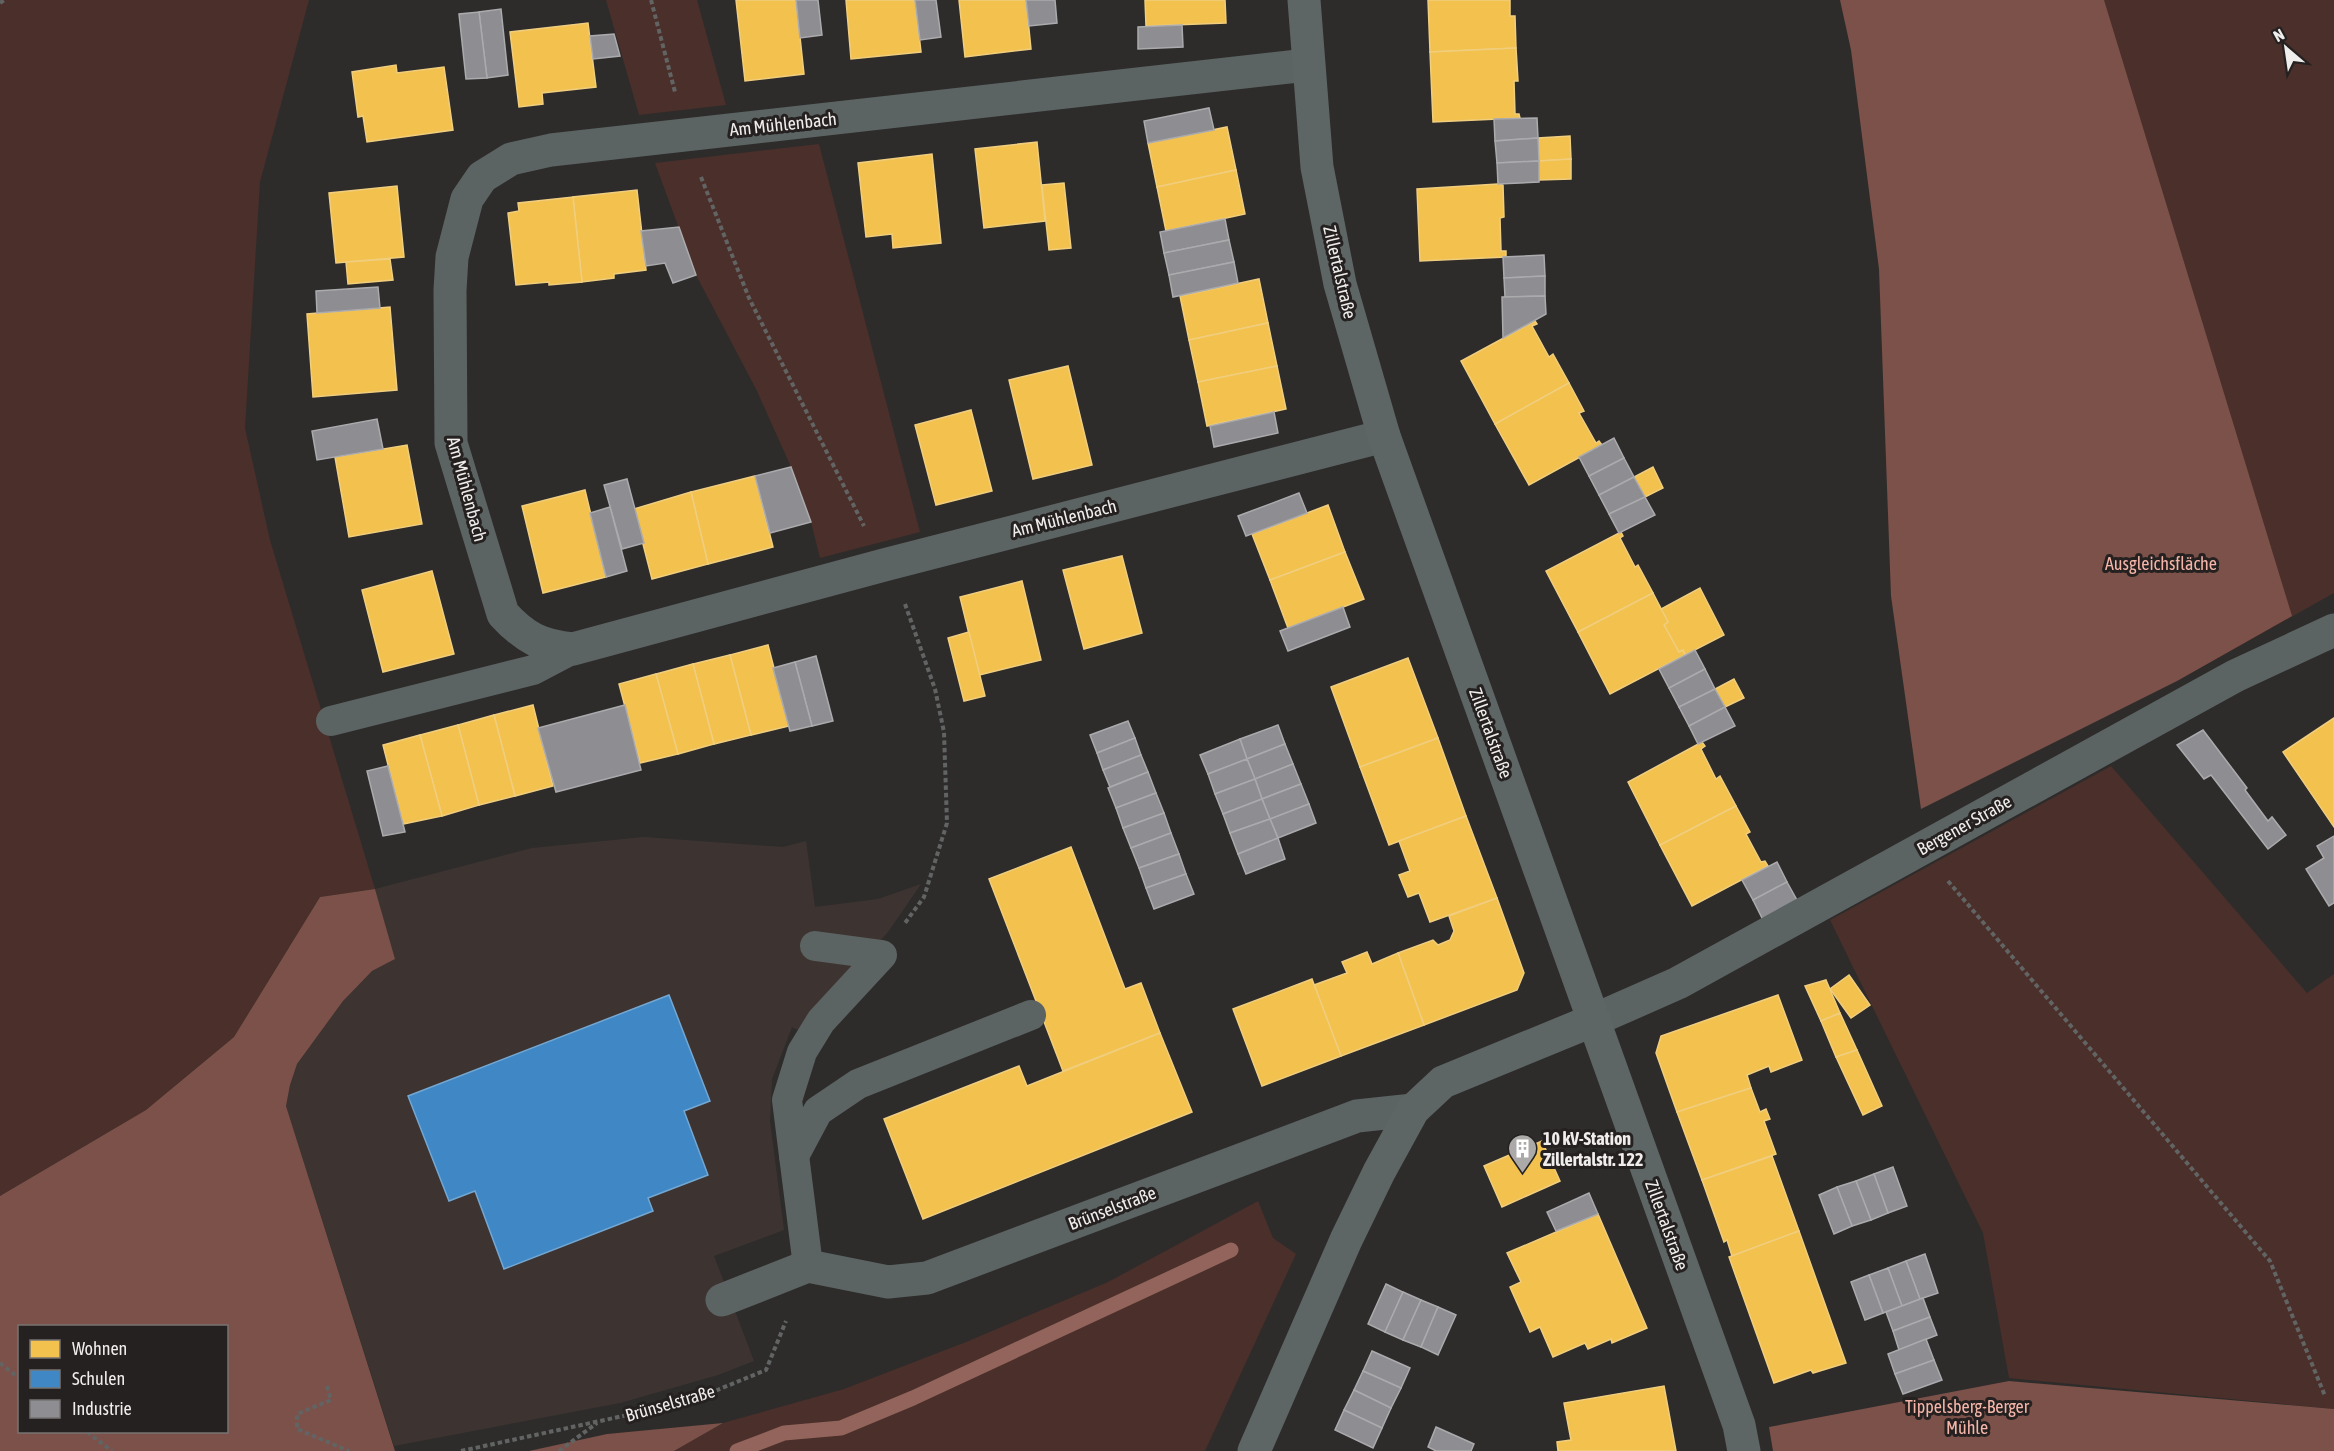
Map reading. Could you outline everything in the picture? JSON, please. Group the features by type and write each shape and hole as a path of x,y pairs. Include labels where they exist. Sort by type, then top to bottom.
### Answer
{"street":[{"name":"Zillertalstraße","path":"1304,0 1307,65 1317,167 1340,284 1383,436 1739,1425 1744,1451"},
{"name":"Am Mühlenbach","path":"1307,65 531,153 511,159 482,177 472,192 464,208 454,247 450,290 451,443 503,614 516,628 534,640 552,647 573,649 884,565 1383,436"},
{"name":"Bergener Straße","path":"1594,1020 1678,983 2235,676 2334,630"},
{"path":"1254,1451 1346,1240 1379,1172 1413,1110 1443,1082 1594,1020"},
{"name":"Brünselstraße","path":"808,1266 888,1282 927,1278 1357,1116 1413,1110"},
{"path":"722,1300 808,1266"}],"lane":[{"path":"331,721 533,670 573,649"},
{"path":"815,946 882,955"},
{"path":"808,1266 786,1100 802,1052 821,1021 882,955"},
{"path":"794,1156 818,1111 858,1084 1031,1015"}],"path":[{"path":"0,3 4,0"},
{"path":"651,0 686,135 749,298 908,610 935,689 944,732 948,823 924,897 882,955"},
{"path":"1920,849 2270,1261 2325,1396"},
{"name":"Brünselstraße","path":"461,1451 688,1402 766,1370 808,1266"},
{"path":"0,1363 18,1377"},
{"path":"327,1386 331,1400 297,1414 297,1429 349,1451"},
{"path":"559,1451 597,1423"},
{"path":"90,1433 112,1451"}],"shaded area":[{"path":"644,837 783,847 806,841 815,907 878,899 921,884 888,932 800,1031 792,1027 772,1079 770,1121 784,1230 714,1256 754,1361 718,1375 620,1403 394,1446 286,1106 297,1064 356,986 372,971 395,959 375,889 532,848"}],"green space":[{"path":"0,0 309,0 260,182 245,428 270,540 375,889 320,897 234,1037 146,1110 0,1196"},
{"path":"606,0 697,0 726,105 639,115"},
{"name":"Ausgleichsfläche","path":"1840,0 2104,0 2292,616 2177,681 1921,809 1891,596 1879,269 1851,50"},
{"name":"Ausgleichsfläche","path":"2000,0 2334,0 2334,593 2177,681"},
{"path":"819,144 920,532 820,558 811,522 791,467 757,391 696,275 655,163"},
{"path":"2111,766 2307,993 2334,974 2334,1409 2009,1378 1983,1233 1830,920"},
{"path":"375,889 395,959 372,971 343,1001 297,1064 286,1106 395,1451 0,1451 0,1196 146,1110 234,1037 320,897"},
{"path":"1258,1201 1273,1238 1296,1254 1205,1451 674,1451 723,1423 844,1389 966,1342 1108,1282"},
{"name":"Tippelsberg-Berger Mühle","path":"2009,1381 2334,1409 2334,1451 1773,1451 1769,1427"},
{"path":"723,1423 674,1451 529,1451 607,1434"}],"building: Wohnen":[{"path":"736,0 796,0 804,74 745,81"},
{"path":"846,0 915,0 921,52 851,59"},
{"path":"959,0 1026,0 1031,49 965,57"},
{"path":"1145,0 1225,0 1226,23 1146,26"},
{"path":"1428,0 1510,0 1510,16 1515,16 1516,48 1430,52"},
{"path":"588,23 596,87 542,93 543,104 519,107 510,32"},
{"path":"1516,48 1518,81 1514,81 1515,114 1519,114 1520,118 1433,122 1430,52"},
{"path":"396,65 397,73 444,67 453,130 367,142 363,116 358,117 352,72"},
{"path":"1227,127 1236,170 1157,187 1148,143"},
{"path":"1570,136 1571,159 1539,161 1538,138"},
{"path":"1037,142 1045,221 984,228 975,149"},
{"path":"932,154 941,243 893,248 892,234 866,237 858,163"},
{"path":"1571,159 1571,179 1539,180 1539,161"},
{"path":"1236,170 1245,214 1166,231 1157,187"},
{"path":"1064,183 1071,248 1049,250 1042,185"},
{"path":"1503,185 1504,217 1500,218 1501,251 1506,251 1506,257 1420,261 1417,189"},
{"path":"397,186 404,257 336,263 329,193"},
{"path":"637,190 646,270 614,274 614,278 582,282 573,197"},
{"path":"573,197 582,282 516,285 508,213 519,211 518,203"},
{"path":"390,259 393,280 348,284 346,262"},
{"path":"1259,279 1268,323 1189,340 1180,296"},
{"path":"390,307 397,390 313,397 307,314"},
{"path":"1535,321 1537,324 1532,326 1549,357 1553,354 1569,383 1495,424 1461,361"},
{"path":"1268,323 1277,366 1198,382 1189,340"},
{"path":"1068,366 1092,465 1033,479 1009,380"},
{"path":"1277,366 1286,409 1207,426 1198,382"},
{"path":"1569,383 1584,411 1579,413 1596,443 1599,441 1602,445 1529,485 1495,424"},
{"path":"971,410 992,491 936,505 915,425"},
{"path":"407,445 422,524 349,537 335,457"},
{"path":"1653,467 1663,488 1645,497 1634,477"},
{"path":"755,476 773,547 708,564 691,492"},
{"path":"585,490 606,577 543,593 522,506"},
{"path":"691,492 708,564 652,579 634,509"},
{"path":"1328,505 1345,552 1270,580 1252,534"},
{"path":"1621,532 1623,536 1620,538 1635,567 1638,565 1653,593 1578,632 1546,571"},
{"path":"1345,552 1364,599 1288,628 1270,580"},
{"path":"1122,556 1142,633 1084,649 1063,570"},
{"path":"432,571 454,654 383,672 362,590"},
{"path":"1022,581 1041,660 979,675 960,597"},
{"path":"1700,588 1724,635 1685,655 1683,650 1679,652 1664,625 1668,622 1661,609"},
{"path":"1653,593 1668,622 1664,625 1679,652 1683,650 1685,655 1610,694 1578,632"},
{"path":"969,632 985,696 964,701 948,638"},
{"path":"768,645 789,726 751,735 730,655"},
{"path":"730,655 751,735 714,744 693,664"},
{"path":"1408,658 1438,738 1360,767 1331,687"},
{"path":"693,664 714,744 678,754 656,674"},
{"path":"656,674 678,754 640,763 619,684"},
{"path":"1734,679 1744,698 1725,707 1715,689"},
{"path":"533,705 553,786 515,796 494,715"},
{"path":"494,715 515,796 479,805 458,725"},
{"path":"2334,718 2334,827 2283,752"},
{"path":"458,725 479,805 442,816 420,735"},
{"path":"420,735 442,816 403,824 383,745"},
{"path":"1438,738 1466,816 1389,845 1360,767"},
{"path":"1702,742 1705,746 1701,749 1716,779 1720,776 1736,806 1660,845 1628,782"},
{"path":"1736,806 1750,832 1746,834 1761,862 1765,861 1768,866 1692,906 1660,845"},
{"path":"1466,816 1497,898 1430,922 1419,893 1408,897 1399,875 1410,871 1399,841"},
{"path":"1071,847 1125,989 1141,983 1160,1033 1063,1071 989,879"},
{"path":"1497,898 1524,973 1517,990 1424,1025 1398,953 1433,940 1438,945 1450,940 1454,931 1449,916"},
{"path":"1367,952 1372,964 1398,953 1424,1025 1341,1056 1314,985 1347,973 1342,962"},
{"path":"1849,975 1870,1005 1851,1018 1830,989"},
{"path":"1312,979 1341,1056 1262,1086 1233,1009"},
{"path":"1826,980 1840,1013 1821,1021 1805,986"},
{"path":"1778,995 1802,1060 1771,1072 1769,1066 1747,1075 1751,1088 1677,1112 1656,1053 1661,1036"},
{"path":"1840,1013 1857,1050 1836,1057 1821,1021"},
{"path":"1160,1033 1192,1112 923,1219 884,1119 1019,1066 1027,1086"},
{"path":"1857,1050 1882,1106 1863,1115 1836,1057"},
{"path":"1751,1088 1760,1112 1766,1109 1770,1119 1764,1121 1776,1154 1702,1180 1677,1112"},
{"name":"10 kV-Station Zillertalstr. 122","path":"1542,1141 1560,1181 1502,1207 1484,1166"},
{"path":"1772,1156 1799,1231 1732,1256 1727,1240 1724,1242 1702,1180"},
{"path":"1598,1214 1647,1328 1612,1343 1611,1339 1588,1349 1585,1343 1553,1357 1540,1327 1530,1332 1510,1287 1521,1282 1507,1253"},
{"path":"1799,1231 1846,1363 1813,1373 1811,1370 1774,1383 1729,1257"},
{"path":"1664,1386 1676,1451 1558,1451 1557,1442 1571,1440 1564,1403"}],"building: Schulen":[{"path":"669,995 710,1101 684,1111 708,1175 648,1198 653,1211 504,1269 475,1191 449,1201 408,1096"}],"building: Industrie":[{"path":"796,0 818,0 822,35 800,38"},
{"path":"915,0 936,0 941,37 920,40"},
{"path":"1026,0 1055,0 1057,23 1029,26"},
{"path":"501,9 508,75 487,78 479,12"},
{"path":"479,12 487,78 466,79 459,14"},
{"path":"1182,25 1183,47 1138,49 1138,27"},
{"path":"614,34 620,56 593,59 590,36"},
{"path":"1209,108 1214,130 1148,143 1144,121"},
{"path":"1537,118 1538,138 1495,141 1494,119"},
{"path":"1538,138 1539,161 1497,163 1495,141"},
{"path":"1539,161 1539,182 1498,184 1497,163"},
{"path":"1225,219 1229,240 1164,253 1160,232"},
{"path":"679,227 696,275 673,283 665,263 646,266 641,231"},
{"path":"1229,240 1234,262 1169,275 1164,253"},
{"path":"1544,255 1545,276 1504,278 1503,257"},
{"path":"1234,262 1238,283 1173,297 1169,275"},
{"path":"1545,276 1545,296 1505,297 1504,278"},
{"path":"378,287 380,308 317,313 316,291"},
{"path":"1545,296 1546,314 1503,338 1502,297"},
{"path":"1274,412 1278,433 1214,447 1210,426"},
{"path":"377,419 383,449 317,460 312,431"},
{"path":"1614,438 1624,458 1589,476 1579,457"},
{"path":"1624,458 1634,477 1599,495 1589,476"},
{"path":"791,467 811,522 770,533 755,476"},
{"path":"1634,477 1645,497 1609,514 1599,495"},
{"path":"627,479 644,543 622,549 604,485"},
{"path":"1299,493 1307,513 1246,536 1238,516"},
{"path":"1645,497 1655,515 1619,533 1609,514"},
{"path":"610,507 627,571 606,577 590,513"},
{"path":"1343,607 1350,627 1288,651 1280,631"},
{"path":"1695,650 1705,669 1669,688 1659,669"},
{"path":"816,656 833,721 812,726 795,662"},
{"path":"795,662 812,726 790,731 773,668"},
{"path":"1705,669 1715,689 1679,707 1669,688"},
{"path":"1715,689 1725,707 1689,726 1679,707"},
{"path":"625,705 641,770 556,792 538,728"},
{"path":"1725,707 1735,726 1698,744 1689,726"},
{"path":"1128,721 1135,738 1097,753 1090,735"},
{"path":"1278,725 1285,744 1247,759 1240,739"},
{"path":"2203,730 2247,788 2245,790 2268,821 2272,817 2286,835 2268,849 2211,775 2204,779 2177,745"},
{"path":"1135,738 1141,755 1103,770 1097,753"},
{"path":"1240,739 1247,759 1208,774 1200,755"},
{"path":"1285,744 1293,764 1255,779 1247,759"},
{"path":"1141,755 1148,772 1110,787 1103,770"},
{"path":"1247,759 1255,779 1215,794 1208,774"},
{"path":"1293,764 1301,784 1262,799 1255,779"},
{"path":"388,766 405,832 383,836 367,771"},
{"path":"1148,772 1156,793 1116,808 1108,788"},
{"path":"1255,779 1262,799 1223,814 1215,794"},
{"path":"1301,784 1309,804 1270,819 1262,799"},
{"path":"1156,793 1164,813 1123,828 1116,808"},
{"path":"1262,799 1270,819 1230,833 1223,814"},
{"path":"1309,804 1316,823 1278,838 1270,819"},
{"path":"1164,813 1171,833 1131,848 1123,828"},
{"path":"1270,819 1278,838 1238,854 1230,833"},
{"path":"1171,833 1179,854 1139,868 1131,848"},
{"path":"2334,836 2334,903 2329,906 2306,869 2324,858 2317,846"},
{"path":"1278,838 1285,859 1246,874 1238,854"},
{"path":"1179,854 1186,874 1146,888 1139,868"},
{"path":"1777,862 1787,882 1753,900 1742,880"},
{"path":"1186,874 1194,894 1154,909 1146,888"},
{"path":"1787,882 1798,902 1763,920 1753,900"},
{"path":"1893,1167 1907,1206 1888,1213 1874,1174"},
{"path":"1874,1174 1888,1213 1871,1220 1856,1181"},
{"path":"1856,1181 1871,1220 1852,1226 1837,1187"},
{"path":"1837,1187 1852,1226 1834,1234 1819,1195"},
{"path":"1589,1193 1598,1214 1556,1231 1547,1212"},
{"path":"1925,1254 1938,1293 1920,1299 1906,1261"},
{"path":"1906,1261 1920,1299 1902,1306 1888,1268"},
{"path":"1888,1268 1902,1306 1883,1313 1869,1275"},
{"path":"1869,1275 1883,1313 1865,1320 1851,1282"},
{"path":"1386,1284 1403,1292 1385,1332 1368,1324"},
{"path":"1403,1292 1421,1300 1403,1340 1385,1332"},
{"path":"1923,1298 1930,1317 1893,1331 1886,1312"},
{"path":"1421,1300 1438,1307 1421,1347 1403,1340"},
{"path":"1438,1307 1456,1315 1438,1355 1421,1347"},
{"path":"1930,1317 1937,1335 1899,1350 1893,1331"},
{"path":"1926,1339 1934,1360 1895,1374 1888,1354"},
{"path":"1372,1351 1410,1368 1401,1388 1363,1371"},
{"path":"1934,1360 1942,1380 1903,1394 1895,1374"},
{"path":"1363,1371 1401,1388 1391,1408 1354,1390"},
{"path":"1354,1390 1391,1408 1382,1428 1344,1410"},
{"path":"1344,1410 1382,1428 1373,1448 1335,1430"},
{"path":"1436,1427 1474,1444 1471,1451 1436,1451 1428,1447"}],"waterway":[{"path":"737,1451 784,1433 841,1428 913,1398 1231,1250"}],"place":[{"name":"10 kV-Station Zillertalstr. 122","path":"1522,1174"}]}
